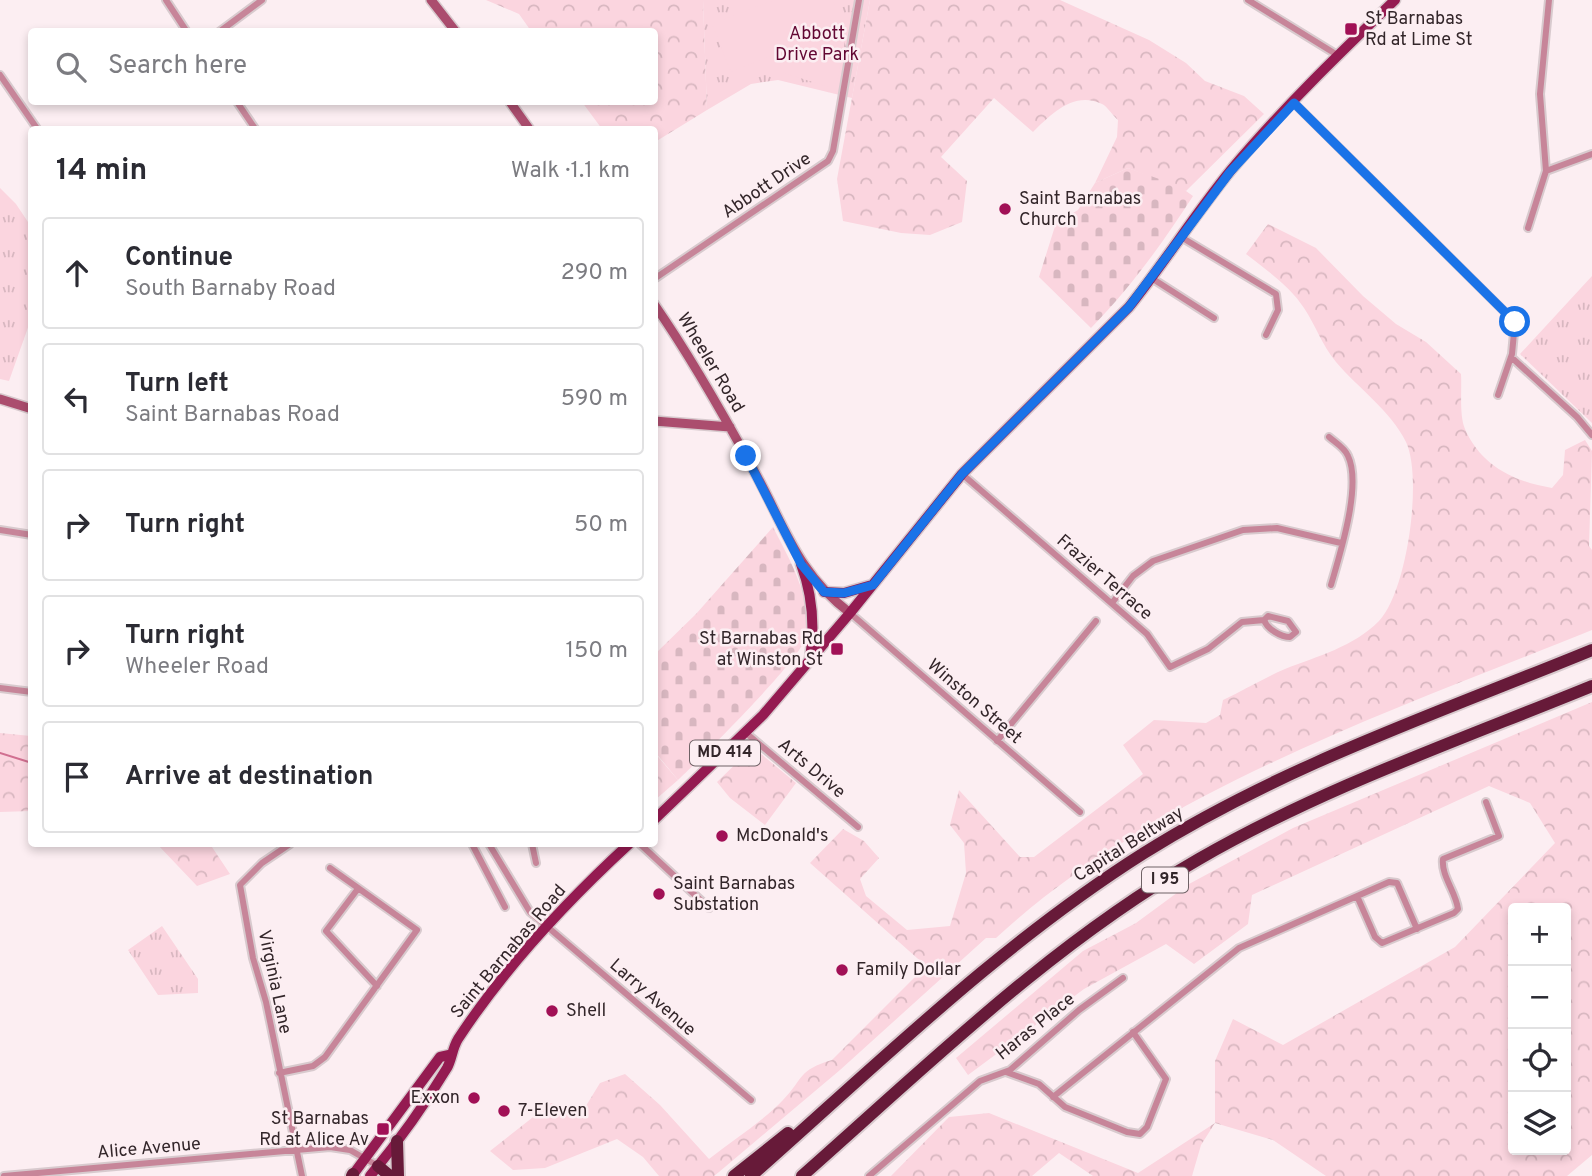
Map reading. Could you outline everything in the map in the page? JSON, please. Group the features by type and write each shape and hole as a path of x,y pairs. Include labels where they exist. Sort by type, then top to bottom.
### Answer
{"highway":[{"name":"Capital Beltway","path":"751,1176 924,1023 1039,926 1111,874 1185,829 1315,764 1592,650"},
{"name":"I 95","path":"802,1176 1022,982 1084,934 1159,883 1293,811 1592,686"},
{"path":"734,1176 924,1023"},
{"path":"397,1141 398,1176"},
{"path":"371,1167 390,1176"}],"main road":[{"path":"431,0 453,28"},
{"name":"MD 414","path":"658,816 746,733 810,661 962,474 1096,342 1153,279 1230,172 1395,0"},
{"path":"512,105 527,126"},
{"name":"Wheeler Road","path":"658,310 684,347 730,427 801,564 824,592 850,613"},
{"path":"0,399 28,408"},
{"path":"658,421 730,427"},
{"path":"801,564 809,591 814,630 810,661"},
{"path":"824,592 844,593 873,585"},
{"name":"Saint Barnabas Road","path":"371,1167 440,1057 449,1055 497,987 547,925 626,847"},
{"name":"Saint Barnabas Road","path":"352,1175 371,1167 397,1141 450,1063 449,1055"}],"street":[{"path":"166,0 184,28"},
{"path":"224,28 262,0"},
{"name":"Abbott Drive","path":"658,276 828,161 833,151 859,0"},
{"path":"1248,0 1339,56"},
{"path":"1528,229 1546,171 1540,94 1549,0"},
{"path":"0,75 35,126"},
{"path":"1294,103 1415,226 1513,319 1516,332 1498,395"},
{"path":"239,105 254,126"},
{"path":"1546,171 1592,154"},
{"path":"1181,237 1276,293 1278,310 1266,335"},
{"path":"1153,279 1214,318"},
{"path":"1511,357 1577,417 1592,435"},
{"path":"1329,437 1347,453 1353,476 1352,498 1331,585"},
{"name":"Frazier Terrace","path":"962,474 1147,635 1170,667 1208,649 1242,622 1264,620"},
{"path":"1112,603 1132,576 1153,561 1243,530 1277,528 1341,543"},
{"path":"0,530 28,534"},
{"name":"Winston Street","path":"850,613 1080,812"},
{"path":"1268,617 1288,621 1296,632 1284,637 1268,627 1264,620 1268,617"},
{"path":"997,741 1096,621"},
{"path":"0,688 28,692"},
{"name":"Arts Drive","path":"746,733 858,827"},
{"path":"1357,895 1377,941 1388,942 1458,909 1442,864 1445,856 1500,836 1486,802"},
{"name":"Virginia Lane","path":"286,847 262,863 240,885 302,1176"},
{"path":"474,847 505,907"},
{"name":"Larry Avenue","path":"491,847 517,895 535,916 751,1100"},
{"path":"533,847 536,863"},
{"path":"643,847 709,908"},
{"path":"279,1073 313,1066 325,1057 417,930 357,890 330,868"},
{"path":"1053,1097 1239,948 1389,882 1397,883 1418,929"},
{"path":"357,890 326,931 377,986"},
{"name":"Haras Place","path":"869,1176 980,1081 1006,1073 1079,1010 1123,978"},
{"path":"1006,1073 1032,1080 1065,1107 1127,1132 1140,1134 1144,1131 1166,1079 1133,1032"},
{"path":"295,1150 340,1147 371,1167"},
{"name":"Alice Avenue","path":"4,1176 295,1150"}],"green space":[{"path":"486,0 703,0 707,110 658,140 658,126 600,126 584,105 658,105 658,28 529,28 519,14"},
{"name":"Abbott Drive Park","path":"703,0 870,0 852,98 778,80 751,84 707,110"},
{"path":"774,0 833,0 842,22 848,25 837,82 829,87 784,73 777,60 778,53 731,72 712,24"},
{"path":"870,0 1060,0 1149,40 1186,63 1205,81 1244,96 1264,114 1186,191 1128,168 1095,183 1117,137 1118,120 1102,104 1092,100 1072,102 1047,118 1033,132 994,98 941,157 967,181 962,222 930,235 901,233 843,221 837,179"},
{"path":"1128,168 1179,186 1193,196 1145,265 1091,328 1039,277 1056,223 1078,210 1095,183"},
{"path":"0,188 16,204 28,222 28,327 9,381 0,379"},
{"path":"1268,224 1316,248 1363,296 1396,324 1426,342 1461,374 1461,409 1465,429 1480,453 1501,470 1525,481 1552,488 1563,475 1565,450 1585,440 1592,451 1589,546 1592,550 1592,630 1438,691 1279,759 1202,797 1128,840 1059,886 996,938 986,938 840,1070 714,1176 659,1176 643,1157 617,1139 545,1168 513,1170 490,1151 551,1103 581,1114 600,1083 625,1074 660,1105 709,1159 775,1108 807,1071 832,1060 926,966 810,863 843,829 864,841 879,858 860,879 866,896 907,930 950,926 966,873 964,843 950,825 959,790 1020,857 1034,857 1143,774 1123,745 1154,720 1206,723 1220,715 1223,700 1277,673 1347,644 1379,621 1389,606 1404,561 1412,507 1411,459 1406,442 1392,420 1336,362 1292,292 1246,254"},
{"path":"1592,276 1592,423 1520,354"},
{"path":"773,527 793,567 803,595 807,624 805,639 768,688 678,780 658,756 658,651 696,614"},
{"path":"1592,702 1592,1155 1567,1176 1326,1176 1273,1140 1215,1123 1215,1061 1233,1019 1283,1045 1455,947 1555,843 1530,803 1489,786 1252,895 1248,924 1194,964 1166,944 1084,989 968,1075 956,1058 1083,951 1136,923 1189,884 1293,828"},
{"path":"0,733 28,736 28,811 0,812"},
{"path":"748,752 760,753 796,783 765,825 730,798 717,782"},
{"path":"658,757 678,780 658,797"},
{"path":"160,847 212,847 230,874 197,886"},
{"path":"162,926 198,979 198,993 158,995 128,950"},
{"path":"989,1113 1138,1173 1215,1123 1201,1145 1192,1176 1093,1176 1059,1153 1032,1176 891,1176 949,1117"}],"waterway":[{"path":"0,753 28,762"}],"place":[{"name":"St Barnabas Rd at Lime St","path":"1351,29"},
{"name":"Saint Barnabas Church","path":"1005,209"},
{"name":"St Barnabas Rd at Winston St","path":"837,649"},
{"name":"McDonald's","path":"722,836"},
{"name":"Saint Barnabas Substation","path":"659,894"},
{"name":"Family Dollar","path":"842,970"},
{"name":"Shell","path":"552,1011"},
{"name":"Exxon","path":"474,1098"},
{"name":"7-Eleven","path":"504,1111"},
{"name":"St Barnabas Rd at Alice Av","path":"383,1129"}],"route":[{"path":"746,456 801,564 824,592 852,592 873,585 962,474 1129,307 1153,279 1201,208 1230,172 1264,132 1294,103 1319,131 1515,322"}]}
